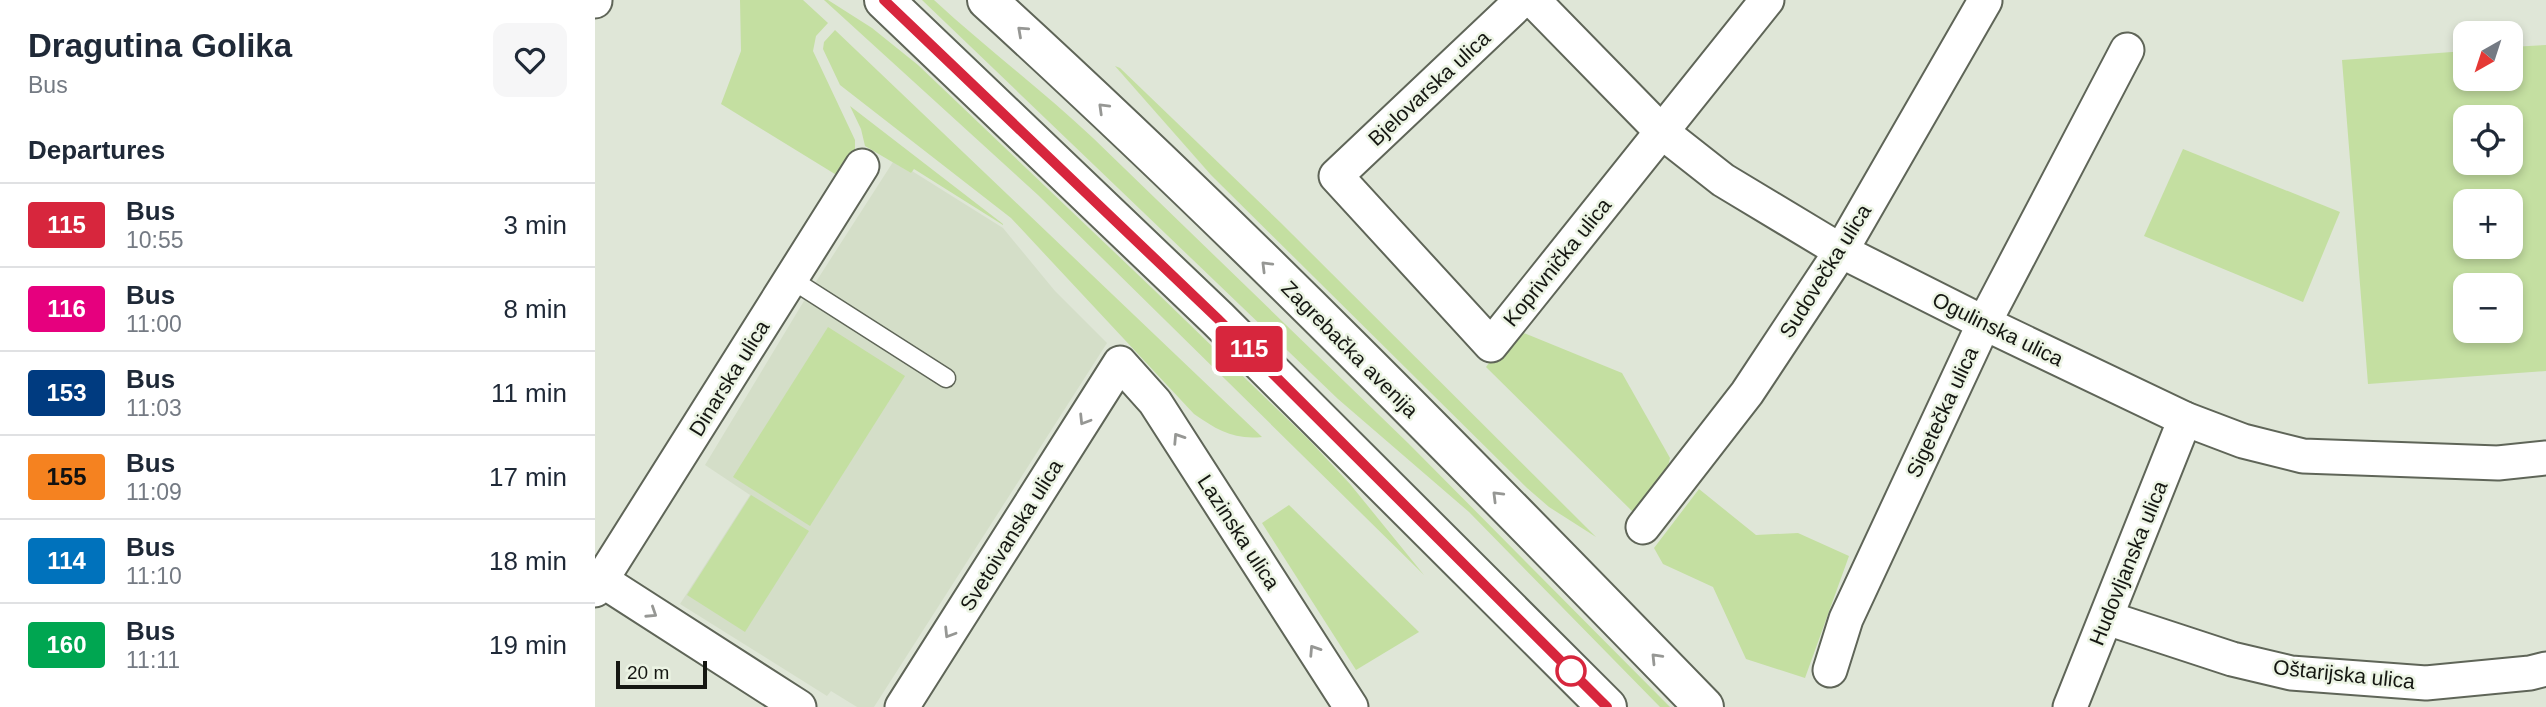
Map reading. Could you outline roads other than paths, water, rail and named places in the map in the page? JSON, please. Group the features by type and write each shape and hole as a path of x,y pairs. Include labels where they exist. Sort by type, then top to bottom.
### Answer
{"main road":[{"path":"884,0 1218,319 1607,707"},
{"name":"Zagrebačka avenija","path":"987,0 1105,110 1330,330 1704,707"}],"street":[{"name":"Bjelovarska ulica","path":"1336,176 1522,0"},
{"name":"Ogulinska ulica","path":"1533,0 1662,132 1723,180 1841,251 2185,419 2243,441 2302,456 2498,463 2546,458"},
{"name":"Koprivnička ulica","path":"1336,176 1491,345 1767,0"},
{"name":"Sudovečka ulica","path":"1643,527 1747,393 1841,251 1985,1"},
{"name":"Sigetečka ulica","path":"1830,670 1846,619 1984,323 2127,50"},
{"name":"Dinarska ulica","path":"597,582 862,166"},
{"name":"Svetoivanska ulica","path":"902,707 1120,363"},
{"name":"Lazinska ulica","path":"1120,363 1155,402 1351,707"},
{"name":"Hudovljanska ulica","path":"2070,707 2185,419"},
{"path":"597,582 799,707"},
{"name":"Oštarijska ulica","path":"2107,618 2232,659 2291,673 2426,682 2530,673 2546,669"}],"lane":[{"path":"791,279 946,378"}]}
